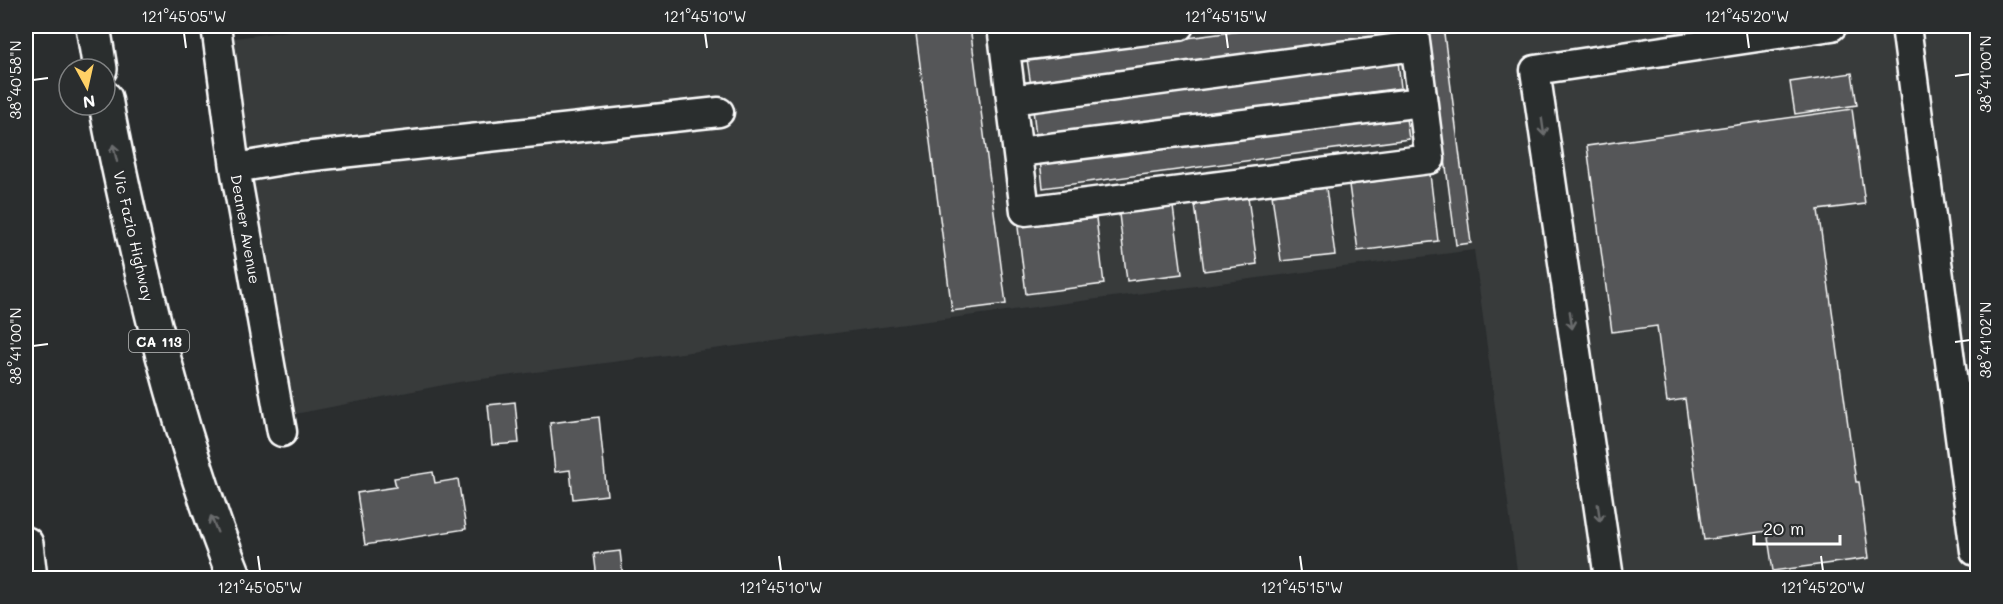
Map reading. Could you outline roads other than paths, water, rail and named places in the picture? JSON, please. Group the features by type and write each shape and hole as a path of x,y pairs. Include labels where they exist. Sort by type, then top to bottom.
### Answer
{"highway":[{"path":"93,26 98,57"},
{"name":"Vic Fazio Highway","path":"108,117 145,287 174,399 209,512 236,579"},
{"path":"26,544 30,579"}],"street":[{"name":"Deaner Avenue","path":"216,26 235,168 282,432"},
{"path":"1011,100 1414,36 1430,159 1025,211 1003,37 1179,26"},
{"path":"1609,579 1535,70 1832,26"},
{"path":"1906,26 1975,551 1977,550"},
{"path":"1018,152 1422,102"},
{"path":"235,168 296,158 719,112"}]}
